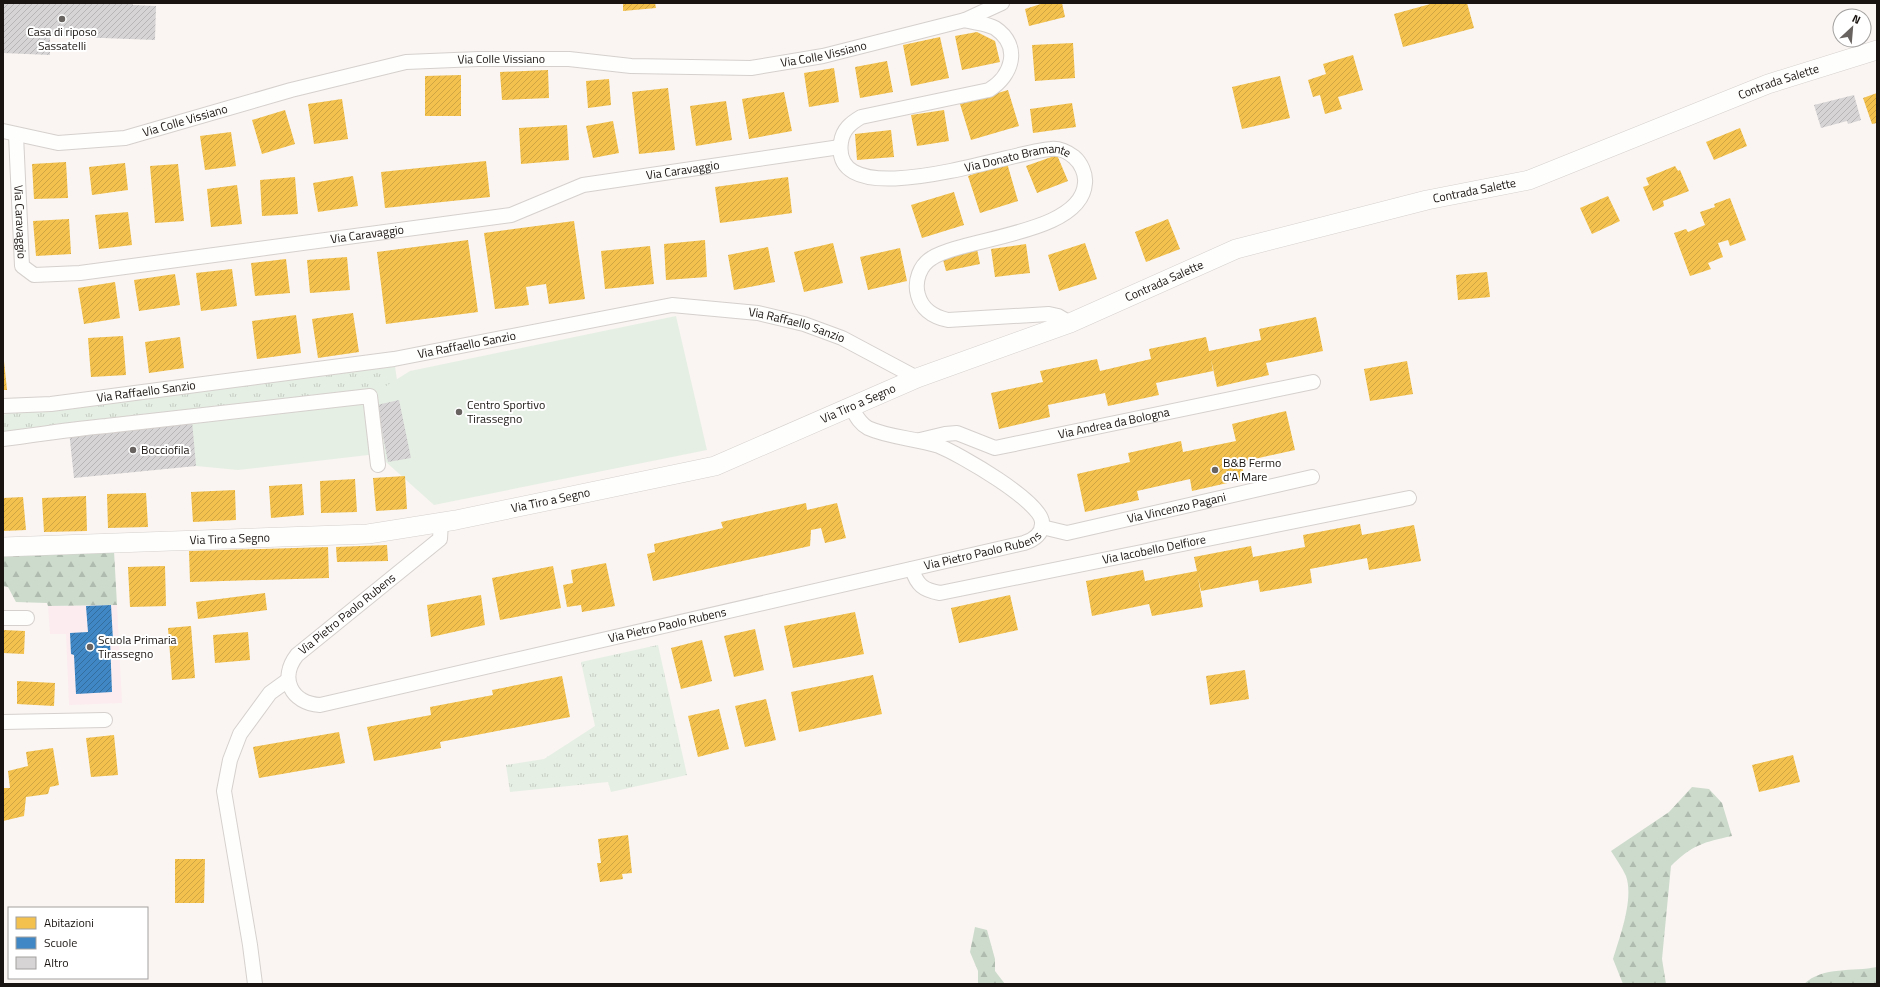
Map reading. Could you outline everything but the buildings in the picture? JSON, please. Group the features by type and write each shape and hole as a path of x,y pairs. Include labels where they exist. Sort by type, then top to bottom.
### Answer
{"main road":[{"name":"Contrada Salette","path":"1070,323 1236,249 1427,200 1529,180 1768,84 1877,50"},
{"name":"Via Tiro a Segno","path":"3,547 368,534 441,522 715,466 917,378 1070,323"}],"street":[{"name":"Via Colle Vissiano","path":"10,133 58,143 125,138 291,90 406,62 478,59 569,59 631,66 751,68 823,56 965,20 1002,3"},
{"path":"840,147 846,128 861,117 989,90 999,84 1006,76 1010,66 1011,56 1008,43 996,29 988,25 965,20"},
{"name":"Via Caravaggio","path":"10,133 22,266 34,275 80,273 511,214 583,184 840,147"},
{"name":"Via Donato Bramante","path":"840,147 845,162 850,169 857,174 871,177 915,177 981,165 1051,148 1066,152 1073,156 1080,164 1086,180 1082,196 1074,208 1029,230 940,254 926,262 917,282 918,296 922,304 927,311 937,317 956,320 1049,314 1058,316 1070,323"},
{"name":"Via Raffaello Sanzio","path":"3,406 51,404 394,359 672,305 758,313 804,324 842,338 917,378"},
{"name":"Via Andrea da Bologna","path":"918,440 957,433 995,448 1313,382"},
{"path":"3,439 50,434 69,429 370,396 378,465"},
{"name":"Via Pietro Paolo Rubens","path":"441,522 440,539 296,655 289,669 288,680 290,686 299,698 312,704 320,705 1028,542 1037,537 1042,527 1042,521 1037,510 1013,490 962,457 939,446 867,428 858,420 852,407"},
{"name":"Via Vincenzo Pagani","path":"1042,527 1067,533 1312,477"},
{"name":"Via Iacobello Delfiore","path":"912,569 919,586 927,591 940,593 1409,498"},
{"path":"3,618 27,618"},
{"path":"254,984 250,945 224,791 230,760 240,734 270,693 288,680"},
{"path":"3,722 105,720"}],"shaded area":[{"path":"117,605 122,703 69,705 66,634 50,634 48,606"}],"green space":[{"name":"Centro Sportivo Tirassegno","path":"676,316 707,450 434,505 377,454 238,470 196,466 69,429 370,396 410,371"},
{"path":"394,359 398,387 370,396 3,436 3,415 33,406"},
{"path":"114,551 117,605 48,606 47,603 16,602 8,587 3,586 3,555"},
{"path":"658,645 687,775 611,792 608,782 510,792 506,765 544,759 595,726 581,662"},
{"path":"1692,787 1709,789 1722,803 1732,836 1699,845 1685,853 1671,866 1662,959 1666,984 1623,984 1613,959 1625,918 1628,885 1626,876 1621,866 1611,851 1669,812"},
{"path":"975,927 987,930 995,959 995,971 1005,984 978,984 978,971 970,952"},
{"path":"1877,967 1877,984 1804,984 1820,974"}],"place":[{"name":"Casa di riposo Sassatelli","path":"62,19"},
{"name":"Centro Sportivo Tirassegno","path":"459,412"},
{"name":"Bocciofila","path":"133,450"},
{"name":"B&B Fermo d'A Mare","path":"1215,470"},
{"name":"Scuola Primaria Tirassegno","path":"90,647"}]}
